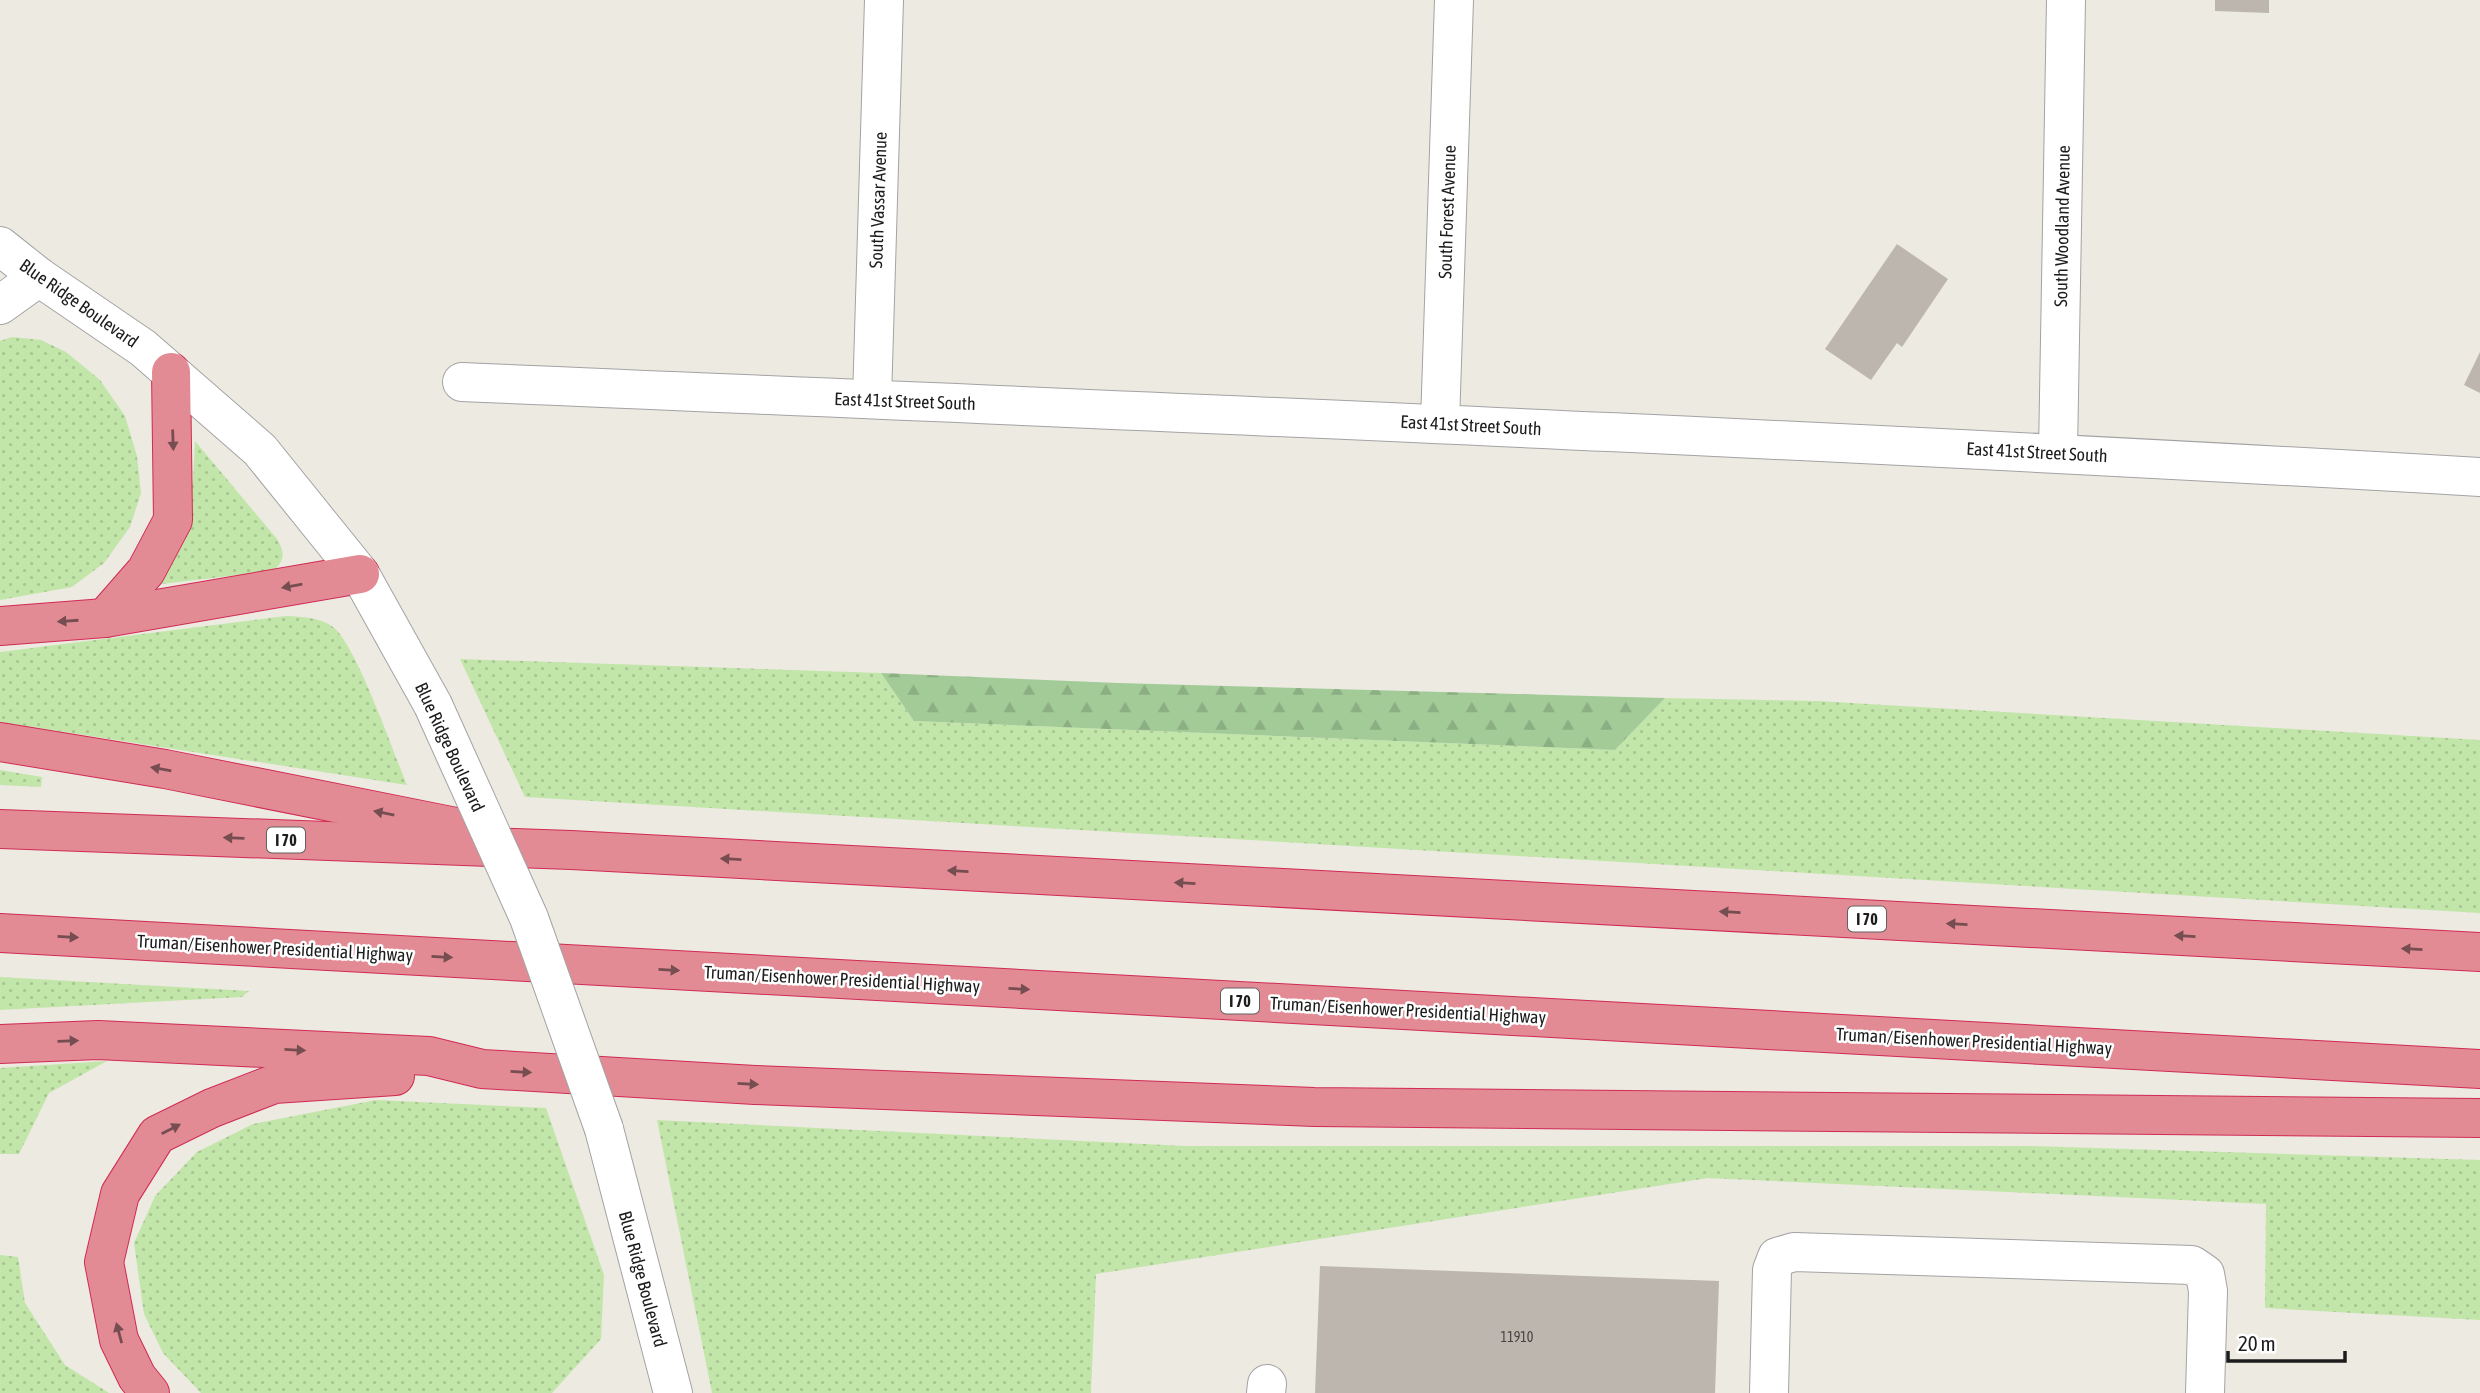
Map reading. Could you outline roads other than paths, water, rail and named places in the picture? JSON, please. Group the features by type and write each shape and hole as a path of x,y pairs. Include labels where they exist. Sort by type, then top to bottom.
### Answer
{"highway":[{"path":"104,618 146,571 173,520 171,372"},
{"path":"0,626 104,618 360,574"},
{"path":"0,742 165,769 571,850"},
{"name":"I 70","path":"0,829 571,850 2480,952"},
{"name":"Truman/Eisenhower Presidential Highway","path":"0,933 2480,1069"},
{"path":"0,1044 99,1040 429,1056 482,1069"},
{"path":"150,1393 137,1377 119,1340 104,1262 120,1194 157,1135 212,1108 274,1084 482,1069 755,1085 1314,1107 2480,1118"}],"street":[{"name":"South Vassar Avenue","path":"872,399 884,0"},
{"name":"South Forest Avenue","path":"1440,423 1454,0"},
{"name":"South Woodland Avenue","path":"2059,453 2066,0"},
{"name":"Blue Ridge Boulevard","path":"0,246 39,277 143,348 260,450 360,574 433,705 530,918 604,1129 673,1393"},
{"path":"0,305 39,277"},
{"name":"East 41st Street South","path":"462,382 1440,423 2059,453 2480,477"},
{"path":"1769,1393 1773,1270 1777,1257 1794,1252 2192,1265 2205,1274 2208,1291 2205,1393"}]}
